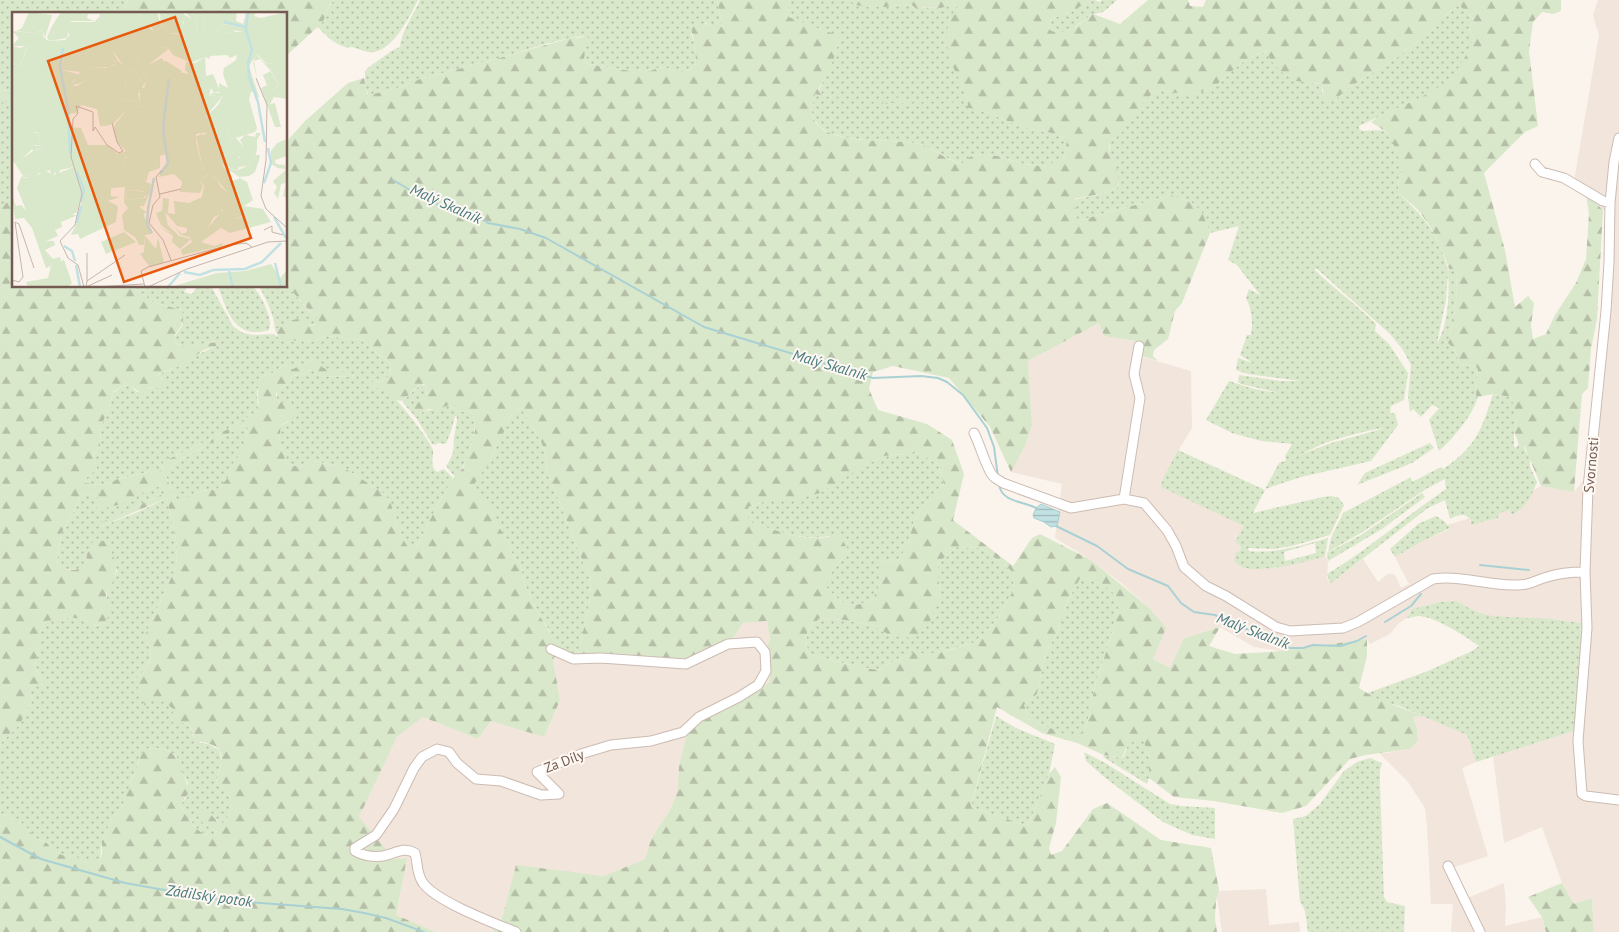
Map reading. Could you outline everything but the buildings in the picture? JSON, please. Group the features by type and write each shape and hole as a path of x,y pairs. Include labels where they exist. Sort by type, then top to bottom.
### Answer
{"street":[{"name":"Svornosti","path":"1619,138 1614,162 1610,203 1606,311 1588,488 1585,572 1587,628 1578,741 1582,794 1619,800"},
{"path":"1535,164 1542,172 1564,178 1603,201 1610,203"},
{"path":"1124,499 1140,398 1134,374 1139,346"},
{"path":"974,433 990,473 994,478 1003,483 1071,508 1080,508 1124,499 1144,503 1150,508 1176,546 1184,567 1206,586 1276,627 1290,631 1343,628 1358,622 1433,579 1447,577 1512,586 1529,585 1547,577 1572,572 1585,572"},
{"name":"Za Díly","path":"516,932 470,913 440,897 424,884 417,872 415,853 409,850 398,851 384,856 370,856 355,851 359,844 368,841 376,835 394,809 414,768 422,757 437,749 449,752 457,763 476,779 501,781 541,795 559,794 537,772 581,754 611,746 651,741 683,732 699,717 758,686 766,671 765,652 757,642 728,644 686,664 601,658 573,659 552,649"},
{"path":"1448,866 1480,932"}],"shaded area":[{"path":"1598,0 1619,0 1619,932 1594,932 1592,898 1574,904 1562,883 1542,827 1504,843 1493,756 1577,730 1582,623 1532,618 1499,618 1468,609 1457,601 1440,602 1412,609 1407,618 1399,623 1390,634 1370,644 1367,639 1287,652 1254,647 1220,627 1184,638 1170,668 1153,659 1148,607 1091,560 1055,538 1062,484 1011,472 1025,446 1032,425 1028,361 1099,323 1104,336 1142,342 1142,357 1191,371 1192,428 1178,451 1244,526 1236,542 1240,545 1241,550 1238,553 1255,569 1274,568 1325,556 1328,561 1327,578 1330,584 1363,559 1378,582 1389,573 1395,575 1401,588 1409,584 1395,557 1421,542 1450,529 1447,525 1470,518 1471,525 1497,518 1498,513 1510,510 1512,515 1518,512 1534,490 1541,486 1574,492 1595,466 1612,211 1603,210 1573,187 1599,35 1593,15"},
{"path":"767,620 770,639 766,649 770,682 703,718 679,767 677,793 670,810 651,839 645,859 604,876 516,866 502,918 492,932 436,932 396,915 407,858 386,860 359,817 397,737 423,717 478,739 491,721 544,737 560,700 553,660 559,648 567,653 596,656 731,641 743,623"},
{"path":"1423,716 1467,735 1476,762 1462,768 1488,856 1452,868 1467,898 1504,883 1505,926 1542,917 1546,932 1451,932 1453,904 1431,904 1425,808 1408,782 1380,754 1410,749 1418,741 1413,717"},
{"path":"1266,889 1269,925 1299,922 1300,932 1222,932 1217,897 1218,891"}],"green space":[{"path":"0,0 128,0 124,12 12,12 12,91 0,90"},
{"path":"128,0 334,0 330,4 322,23 288,54 288,12 124,12"},
{"path":"334,0 418,0 406,23 395,38 381,50 371,52 341,46 329,38 317,26 323,20"},
{"path":"420,0 717,0 723,27 712,27 706,23 691,33 695,45 696,64 689,70 680,73 664,67 650,71 631,71 588,64 584,58 585,36 549,43 420,79 401,87 368,94 365,87 365,71 400,47 405,29"},
{"path":"717,0 790,0 786,16 839,36 834,59 818,90 821,94 829,97 815,94 812,108 817,124 828,132 842,137 920,144 961,164 974,154 998,156 1024,164 1051,167 1053,161 1063,161 1067,141 1057,134 1030,129 989,113 941,101 892,104 832,97 895,103 899,97 903,98 905,102 942,100 968,106 964,90 948,52 948,27 953,13 958,7 955,4 941,8 924,7 917,9 910,4 867,7 856,5 850,0 1088,0 1072,12 1052,18 1049,25 1050,30 1062,32 1073,28 1093,14 1120,24 1148,0 1188,0 1190,6 1203,7 1206,0 1561,0 1561,11 1553,14 1542,12 1533,22 1529,51 1538,126 1525,132 1484,173 1505,250 1515,307 1528,296 1534,303 1531,325 1533,339 1546,334 1555,315 1576,283 1586,259 1589,214 1586,195 1603,210 1597,319 1591,349 1588,388 1582,394 1574,492 1541,486 1524,445 1519,445 1514,431 1517,419 1511,397 1493,394 1476,396 1478,367 1460,364 1455,350 1448,343 1456,299 1457,269 1449,269 1432,230 1417,209 1396,191 1398,189 1399,176 1403,172 1396,150 1388,133 1371,122 1436,89 1461,64 1474,37 1469,30 1473,18 1459,5 1435,23 1435,27 1395,59 1348,88 1331,102 1324,99 1322,84 1297,81 1288,76 1274,65 1267,51 1246,60 1219,83 1206,91 1179,94 1159,90 1147,98 1121,133 1109,145 1109,153 1117,170 1119,187 1104,193 1074,199 1077,219 1081,220 1171,195 1191,202 1202,212 1210,233 1182,303 1175,311 1168,339 1154,350 1153,356 1158,361 1141,356 1142,342 1104,336 1099,323 1028,361 1032,425 1025,446 1011,472 990,427 949,378 893,366 873,372 869,389 878,410 927,424 952,440 964,474 953,520 1013,566 1032,538 1040,534 1091,560 1148,607 1166,628 1153,659 1170,668 1184,638 1220,627 1209,646 1235,654 1282,651 1367,639 1367,656 1359,688 1375,698 1423,716 1413,717 1418,741 1410,749 1350,759 1306,806 1282,813 1214,801 1174,797 1149,778 1149,757 1143,739 1137,739 1127,746 1122,758 1104,755 1077,743 1042,733 997,707 971,807 1028,826 1049,774 1055,767 1061,777 1056,823 1049,848 1051,855 1062,851 1093,809 1107,803 1161,840 1211,848 1219,890 1215,919 1217,932 492,932 502,918 516,865 604,876 645,859 651,839 670,810 677,793 679,767 687,734 703,718 770,682 766,649 770,639 767,621 743,623 731,641 687,661 578,654 589,605 591,582 546,468 547,461 543,445 521,408 516,409 506,423 506,429 498,439 494,454 473,486 495,510 495,521 507,539 515,561 520,564 525,585 541,618 559,648 553,660 560,700 544,737 491,721 478,739 423,717 397,737 359,817 388,852 386,860 407,858 396,915 436,932 0,932 0,813 23,824 37,839 47,843 53,851 62,855 97,861 102,853 102,841 112,819 122,807 143,750 151,748 165,750 173,754 181,762 181,769 190,791 180,805 194,826 203,834 213,837 217,832 202,822 197,813 201,810 208,812 218,822 224,823 229,815 232,801 227,792 216,782 222,761 220,751 210,744 195,740 189,724 175,725 172,721 173,709 166,703 152,701 145,706 138,687 134,683 149,662 151,654 146,633 176,567 177,545 167,498 102,526 98,524 165,493 162,485 139,494 134,501 97,510 97,497 88,494 81,495 61,534 57,562 63,569 74,570 86,567 87,553 91,544 94,541 105,541 114,557 116,567 112,585 106,594 110,613 104,623 96,626 84,620 70,617 45,621 39,633 39,650 35,665 44,683 32,688 30,694 33,700 19,725 0,746 0,211 10,198 12,188 12,288 135,288 152,302 182,310 183,322 174,338 181,346 218,343 217,346 204,350 183,365 157,374 167,382 167,385 162,390 155,387 149,388 148,392 143,395 131,386 123,385 113,392 101,427 100,447 93,454 97,469 86,478 85,483 99,485 119,478 162,470 164,459 171,458 209,440 253,414 258,408 258,388 263,376 271,374 284,365 293,369 318,359 322,367 326,369 354,374 352,377 320,376 308,370 304,374 293,376 277,391 276,395 279,402 293,404 295,408 292,419 281,425 279,442 286,463 299,467 314,461 334,465 346,469 382,492 390,501 402,538 409,548 416,548 453,478 463,468 475,430 474,417 471,412 458,412 449,405 417,413 414,408 415,406 427,393 427,388 424,384 419,385 403,401 396,400 386,390 369,386 368,383 381,381 390,376 391,364 361,340 326,336 315,341 306,342 299,340 285,343 279,338 275,330 289,322 300,319 309,326 319,320 293,292 288,280 288,140 305,121 348,83 364,78 367,94 373,94 401,87 420,79 574,37 588,37 584,58 588,64 631,71 650,71 664,67 680,73 689,70 696,64 695,45 691,28 702,24 723,27","holes":["244,425 248,430 242,452 230,467 229,476 221,486 217,489 200,491 188,496 183,501 177,500 166,477 173,464","920,453 938,464 944,484 931,496 914,520 908,545 897,562 881,561 881,582 873,599 852,605 847,604 842,602 826,587 833,569 849,551 840,536 807,538 748,521 748,507 766,501 790,501 820,493 884,456","956,547 981,548 1014,574 1013,591 996,621 976,642 939,653 913,653 886,665 880,670 863,668 808,654 808,630 820,618 845,620 874,626 891,636 914,638 930,621 941,594 938,563","1081,577 1108,588 1116,596 1118,602 1116,618 1095,687 1085,732 1071,737 1029,719 1024,705 1037,694 1045,655 1058,631 1068,600"]},
{"path":"790,0 850,0 856,5 885,7 910,4 913,7 941,8 955,4 958,7 950,20 948,28 948,48 953,66 964,88 969,107 967,107 989,113 1030,129 1057,134 1067,141 1063,161 1051,167 1024,164 998,156 974,154 962,164 920,144 842,137 828,132 817,124 812,107 815,93 828,96 818,91 838,45 786,16"},
{"path":"1088,0 1099,2 1102,0 1117,0 1103,12 1091,15 1069,31 1055,33 1050,30 1049,25 1052,18 1071,12"},
{"path":"1459,5 1473,18 1469,30 1474,37 1469,52 1458,71 1439,89 1359,126 1359,128 1362,131 1386,132 1389,135 1403,172 1399,176 1398,189 1396,191 1429,226 1445,258 1448,271 1449,269 1457,269 1456,299 1448,343 1455,350 1460,364 1478,367 1476,395 1478,397 1475,405 1462,426 1439,451 1429,420 1439,408 1432,405 1421,417 1413,409 1410,412 1408,397 1411,365 1403,350 1390,334 1316,268 1315,270 1322,277 1376,324 1375,331 1389,344 1408,373 1404,400 1391,406 1390,413 1395,413 1398,425 1371,461 1301,477 1265,489 1279,463 1289,459 1286,460 1285,456 1292,444 1261,441 1232,433 1206,420 1229,381 1254,389 1279,393 1241,384 1238,382 1239,375 1280,381 1300,381 1248,374 1236,370 1238,358 1253,363 1240,355 1247,335 1251,335 1252,316 1246,298 1249,289 1260,295 1237,265 1228,260 1239,226 1210,233 1201,212 1191,202 1171,195 1081,220 1077,220 1073,200 1104,193 1119,187 1116,169 1109,155 1110,142 1123,130 1145,101 1159,90 1179,94 1206,91 1219,83 1246,60 1268,51 1284,73 1312,83 1322,84 1322,93 1335,100 1348,88 1395,59 1435,27 1435,23","holes":["1448,272 1446,318 1444,328 1437,343 1446,300","1385,428 1331,443 1299,455 1341,438"]},
{"path":"0,90 12,91 12,103 0,102"},
{"path":"0,102 12,103 12,188 10,198 0,211"},
{"path":"288,279 295,294 318,318 318,322 309,326 300,322 292,322 275,330 267,302 260,288 288,288"},
{"path":"135,288 187,288 184,292 191,294 196,288 212,288 233,326 243,333 254,335 274,334 286,343 299,340 306,342 315,341 326,336 361,340 391,364 390,376 381,381 369,383 385,390 398,401 431,445 433,450 432,464 437,472 444,469 453,478 416,548 409,548 402,538 390,501 382,492 346,469 334,465 314,461 299,467 286,463 279,442 281,425 288,422 282,403 277,400 277,391 293,376 304,374 308,370 321,376 352,377 354,375 326,369 322,367 318,359 293,369 284,365 271,374 263,376 257,390 258,408 253,414 209,440 168,458 163,463 162,470 119,478 99,485 85,484 86,478 97,469 93,454 100,447 101,427 113,393 123,385 131,386 137,392 155,387 163,379 157,374 165,372 217,346 214,341 191,346 176,343 174,338 183,324 182,310 152,302"},
{"path":"219,288 254,288 259,294 268,313 270,319 269,330 257,332 248,331 240,327 234,322"},
{"path":"421,384 426,386 427,391 425,396 415,406 420,413 449,405 458,412 468,411 473,416 475,422 473,439 465,463 455,477 446,466 453,452 457,417 455,416 446,444 438,443 435,445 432,444 417,419 404,404 403,401"},
{"path":"1493,394 1511,397 1517,419 1514,431 1514,446 1516,448 1520,443 1524,444 1530,459 1530,467 1537,482 1524,506 1512,515 1510,510 1499,513 1498,518 1471,525 1469,517 1464,515 1458,515 1450,519 1445,500 1428,508 1330,584 1327,574 1358,554 1446,489 1445,479 1426,489 1364,531 1328,552 1331,538 1343,513 1411,477 1412,482 1441,467 1443,469 1454,461 1476,437"},
{"path":"522,408 543,446 547,461 546,468 591,582 589,605 578,654 567,653 559,648 551,637 525,585 520,564 515,561 507,539 479,493 472,486 494,454 498,439 506,423 516,409"},
{"path":"244,425 248,430 242,452 231,467 229,476 221,486 217,489 200,491 188,496 183,501 177,501 166,476 173,464"},
{"path":"1430,443 1434,448 1412,463 1357,485 1365,473"},
{"path":"1178,450 1265,490 1253,513 1331,496 1339,498 1344,505 1330,535 1292,546 1273,549 1248,548 1249,551 1259,552 1279,550 1328,538 1325,556 1282,567 1248,568 1240,566 1234,561 1236,553 1241,550 1240,545 1235,542 1244,526 1161,487 1162,481","holes":["1315,543 1316,553 1285,561 1284,552"]},
{"path":"920,453 938,464 944,484 931,496 914,520 908,545 897,562 881,561 881,582 873,599 852,605 847,604 842,602 826,587 833,569 849,551 828,536 797,536 747,521 748,507 766,501 790,501 884,456"},
{"path":"162,485 165,493 99,524 102,526 167,498 177,545 176,567 146,633 151,654 149,662 135,680 146,706 151,700 162,701 168,704 174,712 172,721 189,725 193,736 201,743 209,744 219,750 222,761 216,782 227,792 232,801 229,815 224,823 218,822 216,819 202,822 217,832 213,837 204,834 194,825 180,805 187,797 188,783 180,769 181,762 173,754 165,750 156,748 145,749 138,762 122,807 112,819 102,841 100,859 93,861 62,855 53,851 47,843 37,839 23,824 0,813 0,746 18,725 33,700 30,694 32,687 43,684 35,665 39,650 39,633 45,621 70,617 84,620 96,626 104,623 107,591 117,571 111,551 86,555 86,567 80,569 63,569 57,562 61,534 81,495 88,494 97,497 97,510"},
{"path":"1422,493 1425,497 1382,529 1328,561 1327,553 1361,535"},
{"path":"1436,516 1450,528 1395,557 1390,549 1418,524"},
{"path":"956,547 981,548 1005,565 1014,575 1013,591 996,621 976,642 938,653 913,653 886,665 880,670 863,668 808,654 808,630 820,618 845,620 874,626 891,636 941,594 938,563"},
{"path":"1081,577 1098,582 1108,588 1116,596 1118,608 1095,687 1085,732 1071,738 1029,719 1024,705 1037,694 1045,655 1058,631 1068,600"},
{"path":"1457,601 1476,611 1493,616 1544,618 1582,623 1577,730 1476,762 1467,735 1399,706 1365,694 1428,671 1479,646 1442,623 1419,616 1407,618 1412,609 1440,602"},
{"path":"996,716 1016,728 1055,744 1049,774 1028,826 971,807"},
{"path":"1137,738 1143,739 1147,750 1150,773 1147,784 1103,757 1104,755 1122,758 1128,744"},
{"path":"1084,752 1107,764 1170,804 1215,808 1215,839 1192,835 1163,822 1086,761"},
{"path":"1370,758 1382,763 1380,785 1384,897 1387,902 1405,906 1404,932 1308,932 1305,912 1300,902 1293,819 1306,816 1320,804 1344,771 1357,762"},
{"path":"1562,883 1574,904 1592,898 1594,932 1546,932 1542,917 1528,897"}],"water":[{"path":"1041,504 1060,512 1057,526 1051,527 1034,518 1033,515 1036,508"}],"waterway":[{"name":"Malý Skalník","path":"393,180 422,197 452,211 475,214 488,223 520,229 546,238 704,327 873,378 921,376 938,378 947,382 963,395 987,428 994,447 998,477"},
{"name":"Malý Skalník","path":"999,484 1004,495 1014,501 1038,509"},
{"name":"Malý Skalník","path":"1056,526 1097,546 1128,569 1168,586 1181,603 1194,612 1215,615 1234,625 1256,632 1275,643 1290,648 1303,648 1313,645 1340,646 1366,636"},
{"name":"Malý Skalník","path":"1480,565 1529,570"},
{"name":"Malý Skalník","path":"1385,622 1411,606 1421,594"},
{"name":"Zádilský potok","path":"0,837 41,859 125,883 221,900 342,909 386,918 424,932"}]}
